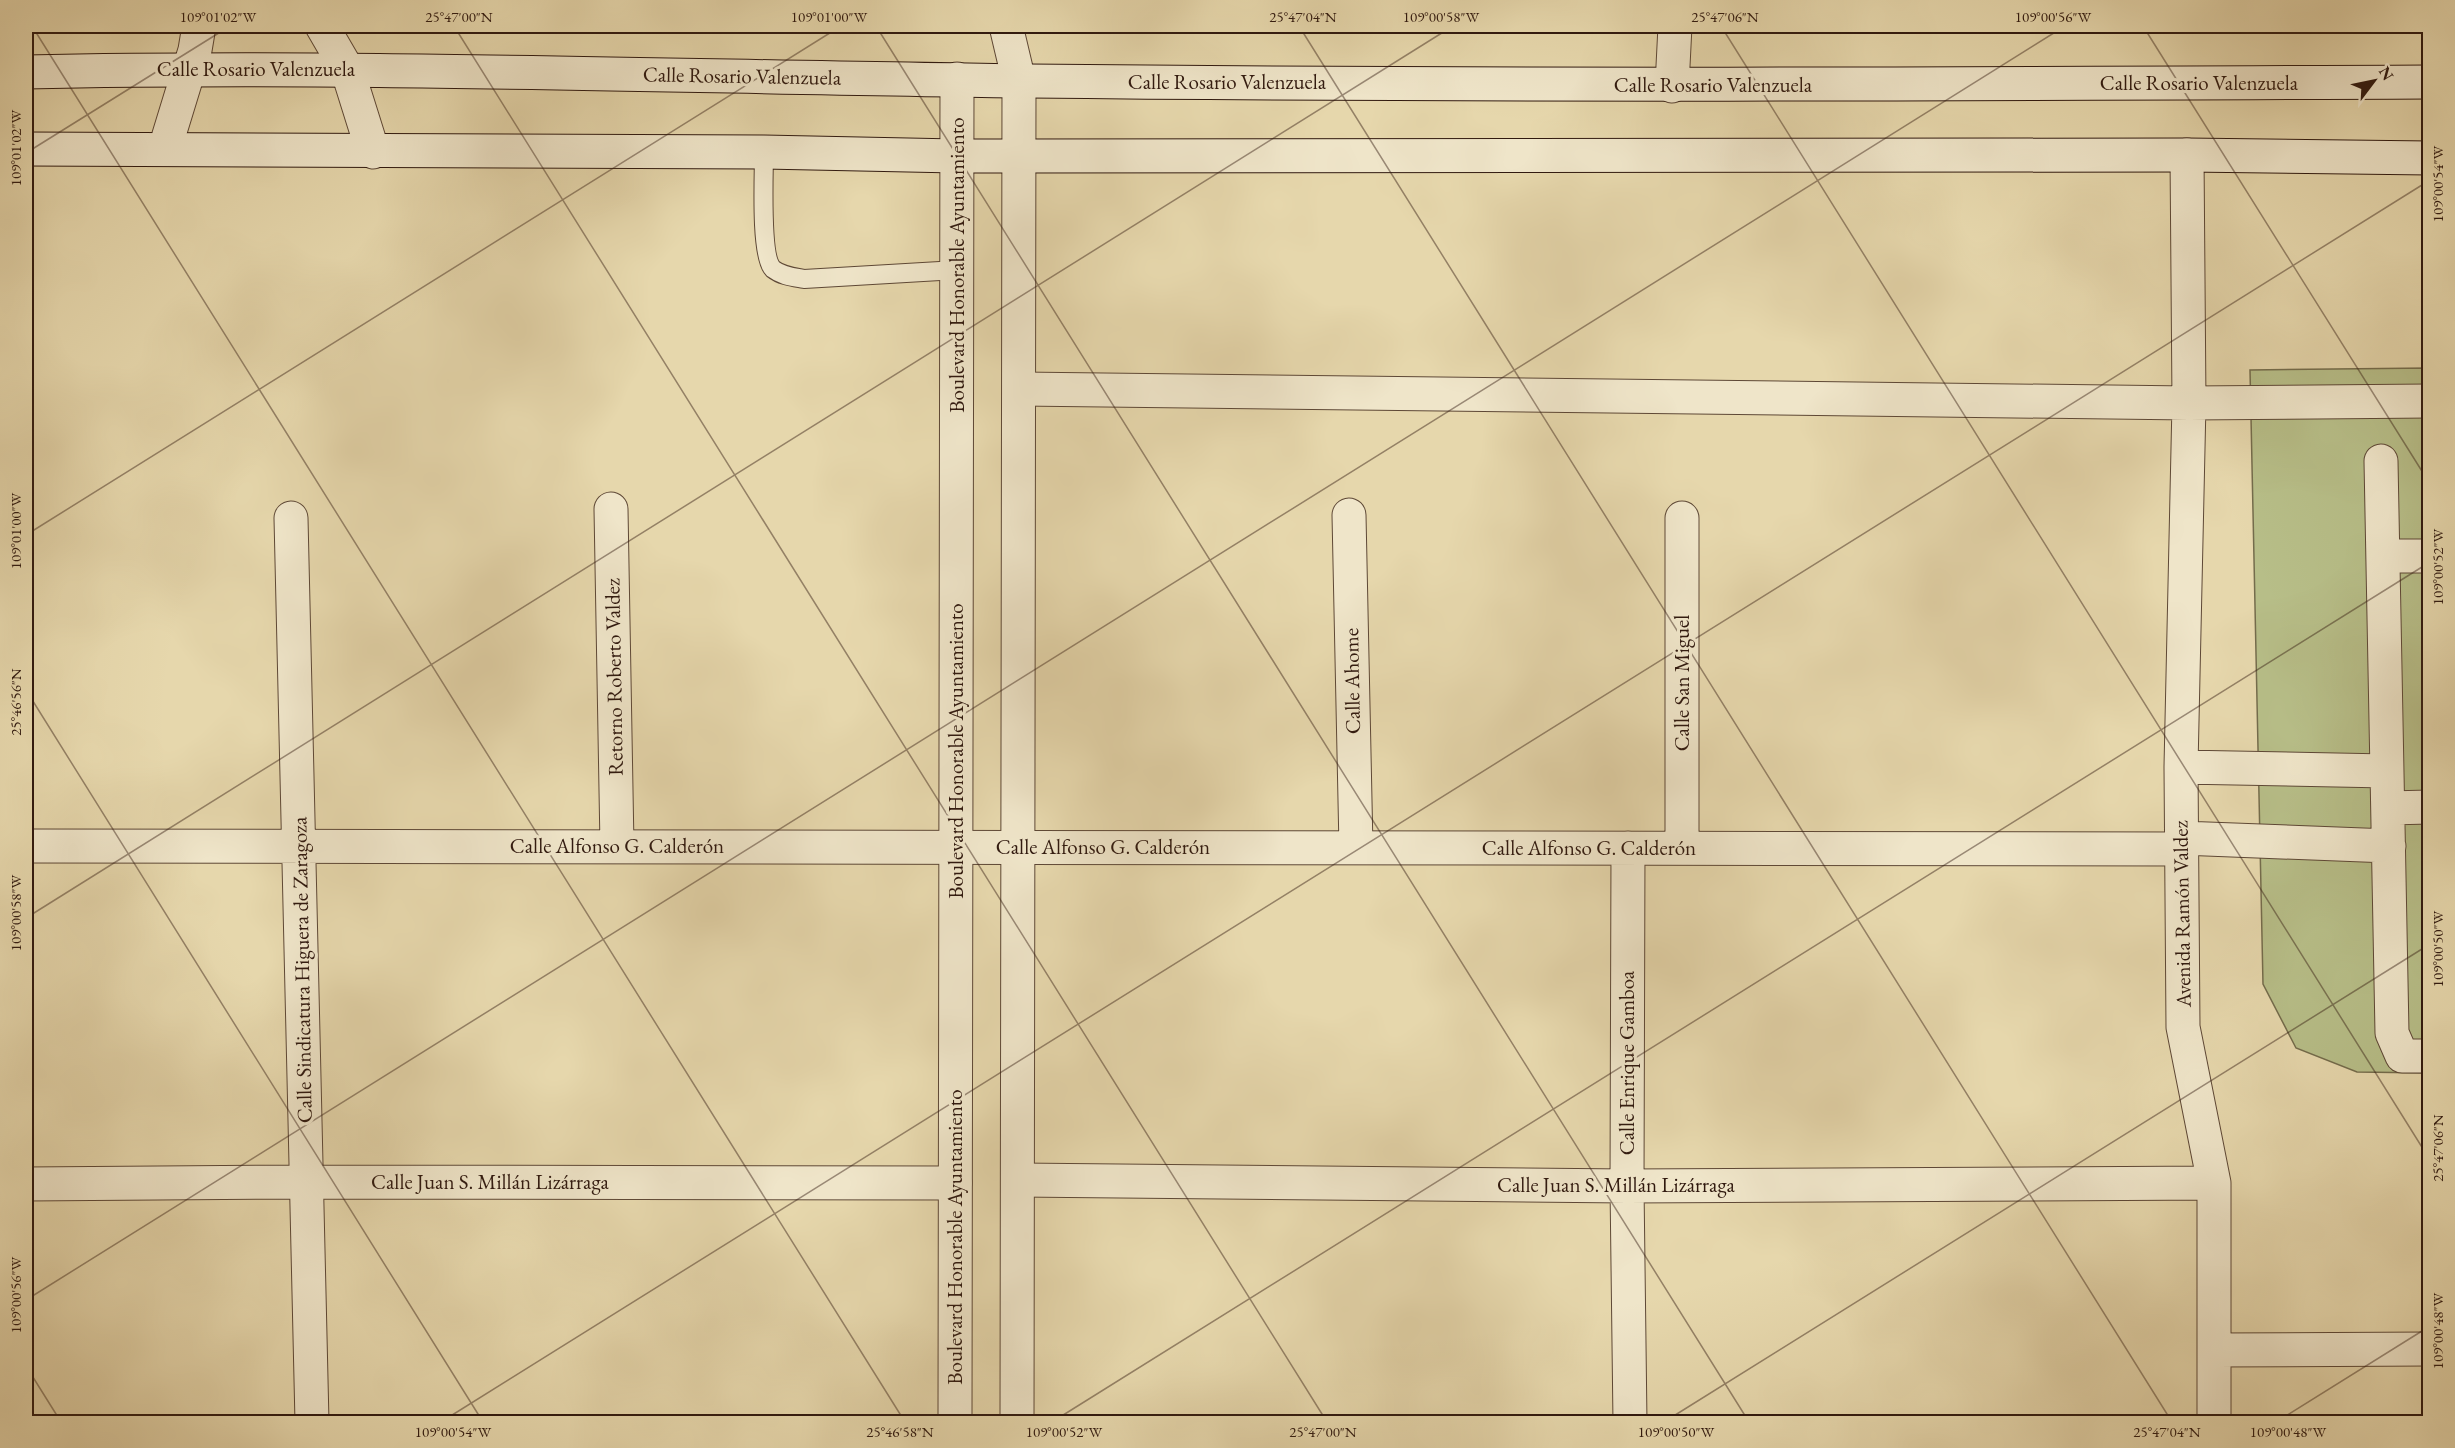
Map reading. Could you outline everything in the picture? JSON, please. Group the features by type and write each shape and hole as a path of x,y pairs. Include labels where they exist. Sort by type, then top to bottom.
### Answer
{"street":[{"path":"165,148 195,50 199,26"},
{"path":"322,26 347,69 373,152"},
{"path":"1006,26 1019,81 1020,156 1017,1422"},
{"path":"1672,86 1675,26"},
{"name":"Calle Rosario Valenzuela","path":"26,72 347,69 1019,81 1672,86 2430,82"},
{"name":"Boulevard Honorable Ayuntamiento","path":"955,1422 957,79"},
{"path":"26,149 764,152 956,156 2187,155 2430,158"},
{"name":"Avenida Ramón Valdez","path":"2187,155 2189,403 2181,767 2183,1027 2214,1183 2214,1422"},
{"path":"1020,389 2189,403 2430,401"},
{"path":"2381,460 2392,1033 2402,1056 2430,1056"},
{"name":"Retorno Roberto Valdez","path":"611,508 616,846"},
{"name":"Calle Ahome","path":"1349,515 1356,848"},
{"name":"Calle Sindicatura Higuera de Zaragoza","path":"291,518 312,1422"},
{"name":"Calle San Miguel","path":"1682,519 1682,848"},
{"path":"2384,556 2430,556"},
{"path":"2181,767 2387,771"},
{"path":"2388,808 2430,807"},
{"name":"Calle Alfonso G. Calderón","path":"26,846 1356,848 2181,844 2389,846"},
{"name":"Calle Enrique Gamboa","path":"1628,848 1627,1186 1630,1422"},
{"name":"Calle Juan S. Millán Lizárraga","path":"1018,1179 1627,1186 2214,1183"},
{"name":"Calle Juan S. Millán Lizárraga","path":"26,1184 955,1183"},
{"path":"2214,1350 2430,1349"}],"lane":[{"path":"764,152 765,250 772,268 786,276 804,279 957,270"}],"green space":[{"path":"2429,368 2429,1073 2357,1072 2296,1048 2263,984 2250,370"}]}
